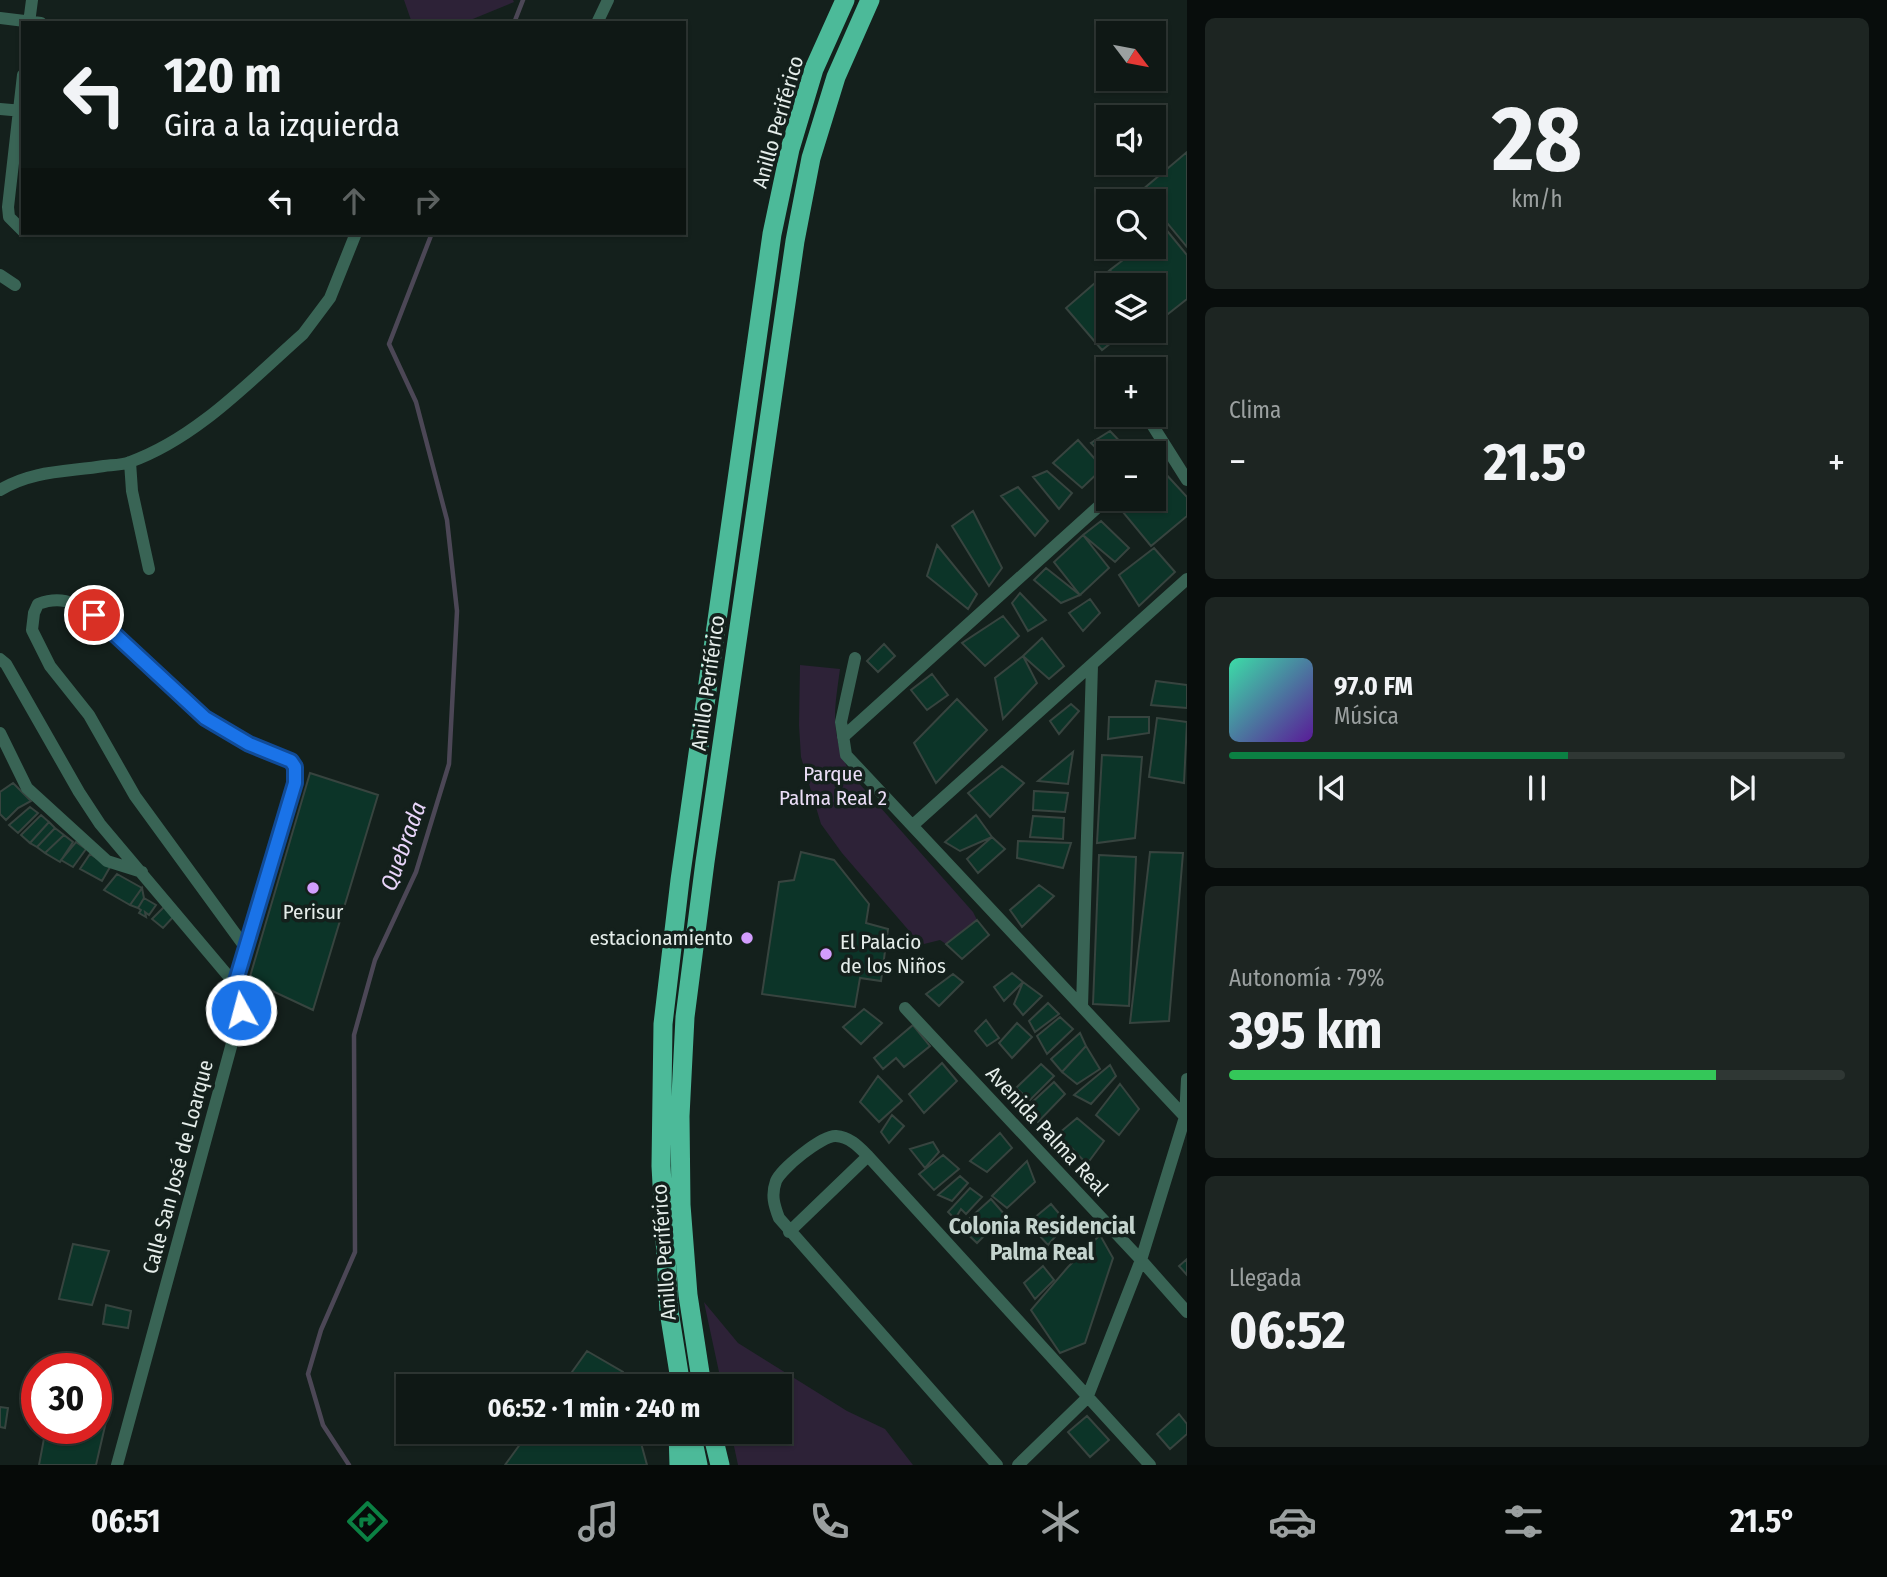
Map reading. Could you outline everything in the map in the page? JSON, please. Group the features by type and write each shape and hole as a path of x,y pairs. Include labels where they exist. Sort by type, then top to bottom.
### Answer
{"highway":[{"name":"Anillo Periférico","path":"679,1374 669,1311 661,1153 663,1024 680,880 772,234 790,149 810,82 845,0"},
{"name":"Anillo Periférico","path":"700,1374 688,1295 681,1205 680,1116 685,1017 705,862 798,227 811,158 836,77 870,0"},
{"path":"678,1444 679,1465"},
{"path":"694,1444 698,1465"},
{"path":"715,1444 720,1465"}],"street":[{"path":"32,0 33,21"},
{"path":"598,21 608,0"},
{"path":"0,18 25,21"},
{"path":"0,109 21,111 8,207 9,217 21,228"},
{"path":"0,490 17,480 45,472 130,462 201,424 303,334 330,299 355,235"},
{"path":"0,275 15,285"},
{"path":"1166,448 1187,480"},
{"path":"130,462 132,491 149,569"},
{"path":"843,737 1096,509"},
{"path":"913,825 1187,579"},
{"path":"235,984 295,783 295,767 291,761 249,744 205,718 94,615 72,603 53,598 38,604 32,630 50,666 89,715 135,796 246,947"},
{"path":"855,658 841,722 846,755 1186,1118"},
{"path":"0,659 6,664 100,824 235,984"},
{"path":"1082,1007 1092,665"},
{"path":"0,733 27,788 107,861 142,872"},
{"name":"Calle San José de Loarque","path":"117,1465 241,1010 235,984"},
{"name":"Avenida Palma Real","path":"905,1008 1187,1312"},
{"path":"1018,1465 1087,1398 1141,1260 1186,1118 1187,1079"},
{"path":"997,1465 779,1219 772,1200 777,1179 818,1140 835,1135 852,1141 868,1156 1150,1465"},
{"path":"789,1232 868,1156"}],"green space":[{"path":"404,0 514,2 468,21 411,21"},
{"name":"Parque Palma Real 2","path":"800,665 840,669 835,721 839,744 849,772 973,912 977,920 946,944 940,940 924,944 917,940 842,853 821,824 801,757"},
{"path":"704,1302 738,1343 788,1374 719,1374"},
{"path":"792,1377 847,1411 885,1429 913,1465 738,1465 734,1444 792,1444"}],"building":[{"path":"1187,152 1187,247 1166,222 1166,189 1143,189 1160,175 1166,175 1166,170"},
{"path":"1166,229 1187,255 1187,299 1166,316 1166,273 1112,273 1110,270 1124,259 1166,259"},
{"path":"1096,282 1096,343 1066,308"},
{"path":"1096,343 1111,343 1102,350"},
{"path":"1110,431 1119,441 1096,441 1096,448 1091,443"},
{"path":"1078,440 1096,460 1096,475 1082,488 1053,463"},
{"path":"1047,471 1072,493 1059,509 1033,477"},
{"path":"1166,474 1187,497 1187,516 1151,546 1122,511 1166,511"},
{"path":"1018,487 1048,521 1035,536 1001,496"},
{"path":"973,511 1002,568 989,586 952,526"},
{"path":"1101,521 1129,548 1115,562 1083,535"},
{"path":"1083,535 1109,568 1080,595 1054,562"},
{"path":"937,545 977,594 968,609 927,576"},
{"path":"1154,548 1175,572 1139,606 1119,575"},
{"path":"1046,568 1080,595 1061,603 1034,580"},
{"path":"1020,593 1046,620 1028,631 1012,603"},
{"path":"1090,599 1100,613 1083,631 1069,613"},
{"path":"1003,616 1019,636 985,666 962,643"},
{"path":"1042,638 1064,666 1049,679 1023,656"},
{"path":"884,644 895,656 878,672 867,661"},
{"path":"1023,656 1037,683 1003,719 995,678"},
{"path":"932,674 948,695 927,710 911,690"},
{"path":"1156,681 1187,685 1187,708 1151,705"},
{"path":"957,699 987,730 936,783 914,743"},
{"path":"1071,704 1079,711 1059,734 1050,721"},
{"path":"1109,717 1149,717 1149,733 1108,739"},
{"path":"1157,718 1187,722 1184,783 1149,777"},
{"path":"1073,752 1068,784 1038,781"},
{"path":"1102,755 1142,757 1135,838 1097,843"},
{"path":"1002,766 1024,783 990,817 968,793"},
{"name":"Perisur","path":"310,773 378,795 313,1010 249,980"},
{"path":"13,783 31,801 18,808 6,820 0,814 0,792"},
{"path":"1034,791 1068,793 1065,812 1033,810"},
{"path":"30,807 38,813 18,833 9,825"},
{"path":"41,815 49,822 30,843 21,835"},
{"path":"976,815 992,837 960,851 945,842"},
{"path":"1033,816 1064,818 1063,839 1030,837"},
{"path":"49,822 55,828 37,847 30,843"},
{"path":"55,828 64,835 45,853 37,847"},
{"path":"64,835 73,842 60,862 45,853"},
{"path":"992,837 1005,849 978,873 967,859"},
{"path":"1018,841 1071,843 1063,868 1017,858"},
{"path":"76,842 86,849 73,867 61,860"},
{"name":"El Palacio de los Niños","path":"801,852 834,860 869,904 866,923 888,929 881,981 860,978 855,1007 762,994 779,882 794,880"},
{"path":"1150,852 1183,853 1169,1021 1130,1023"},
{"path":"90,854 110,867 102,881 80,869"},
{"path":"1099,855 1136,857 1129,1006 1093,1004"},
{"path":"117,874 142,888 130,905 104,890"},
{"path":"1039,885 1054,896 1022,927 1010,910"},
{"path":"142,888 144,898 138,908 130,905"},
{"path":"144,898 156,905 149,915 145,912 146,917 139,913 141,910 138,908"},
{"path":"166,905 175,915 163,928 152,919"},
{"path":"977,920 989,935 962,959 946,944"},
{"path":"1012,973 1023,982 1004,1001 994,987"},
{"path":"953,974 963,982 939,1006 926,994"},
{"path":"1023,982 1042,996 1023,1015 1014,1004"},
{"path":"1048,1003 1059,1014 1035,1032 1029,1021"},
{"path":"864,1009 882,1023 861,1044 843,1027"},
{"path":"1060,1017 1073,1029 1047,1054 1037,1036"},
{"path":"986,1020 999,1038 987,1046 975,1031"},
{"path":"1017,1023 1032,1037 1012,1058 999,1043"},
{"path":"913,1025 930,1046 904,1067 896,1058 883,1069 874,1058"},
{"path":"1080,1033 1086,1046 1062,1072 1051,1059"},
{"path":"1086,1046 1100,1069 1077,1084 1062,1072"},
{"path":"942,1063 957,1081 924,1113 909,1094"},
{"path":"1041,1064 1054,1076 1030,1100 1016,1088"},
{"path":"1110,1065 1116,1076 1091,1104 1074,1095"},
{"path":"878,1076 902,1101 879,1122 860,1102"},
{"path":"1054,1082 1065,1094 1038,1122 1027,1107"},
{"path":"1120,1084 1139,1109 1119,1135 1096,1115"},
{"path":"892,1115 904,1126 889,1143 881,1132"},
{"path":"1077,1118 1104,1141 1087,1164 1058,1134"},
{"path":"1000,1133 1012,1148 987,1172 970,1161"},
{"path":"933,1142 939,1152 925,1168 910,1149"},
{"path":"943,1155 959,1169 934,1190 919,1174"},
{"path":"1027,1161 1035,1182 1007,1208 992,1196"},
{"path":"960,1176 968,1183 952,1201 938,1195"},
{"path":"970,1188 982,1197 966,1214 961,1209 955,1219 948,1212"},
{"path":"991,1199 1005,1215 977,1243 960,1227"},
{"path":"1051,1204 1067,1223 1048,1245 1028,1223"},
{"path":"1100,1235 1113,1258 1085,1343 1060,1353 1031,1310"},
{"path":"73,1244 109,1251 92,1305 59,1299"},
{"path":"1187,1259 1187,1275 1179,1266"},
{"path":"1043,1266 1054,1280 1035,1299 1024,1283"},
{"path":"106,1305 131,1311 128,1328 103,1324"},
{"path":"587,1351 623,1374 571,1374"},
{"path":"0,1407 8,1408 5,1428 0,1427"},
{"path":"1179,1414 1187,1424 1187,1434 1170,1449 1157,1434"},
{"path":"1087,1416 1109,1440 1090,1457 1068,1432"},
{"path":"43,1444 101,1444 96,1465 39,1465"},
{"path":"520,1444 641,1444 647,1465 505,1465"}],"waterway":[{"name":"Quebrada","path":"515,21 523,0"},
{"name":"Quebrada","path":"349,1465 323,1425 308,1374 321,1330 355,1252 354,1035 375,960 416,872 449,764 457,611 447,520 416,402 389,344 431,235"}],"place":[{"name":"Perisur","path":"313,888"},
{"name":"estacionamiento","path":"747,938"},
{"name":"El Palacio de los Niños","path":"826,954"}],"district":[{"name":"Colonia Residencial Palma Real","path":"1042,1239"}],"route":[{"path":"94,615 205,718 249,744 291,761 295,767 295,783 235,984 241,1010"}]}
